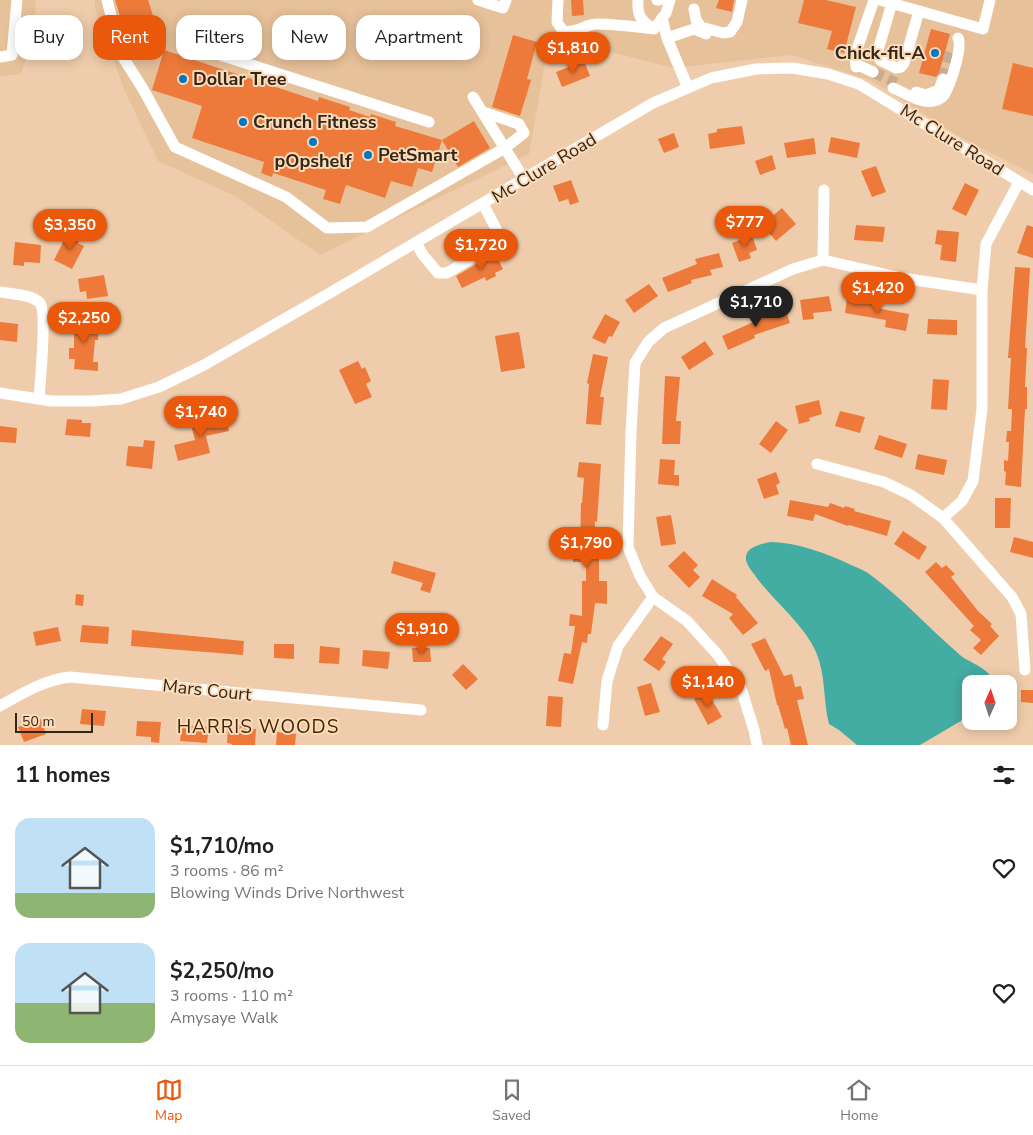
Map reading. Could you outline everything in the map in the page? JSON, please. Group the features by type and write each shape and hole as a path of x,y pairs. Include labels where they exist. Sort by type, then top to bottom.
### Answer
{"street":[{"path":"0,57 12,56 17,0"},
{"path":"107,0 121,54 143,89 174,147 286,197 327,228 367,227 505,148 524,133 520,124 483,112"},
{"path":"478,0 503,8 506,0"},
{"path":"558,0 557,22 563,30 576,31 595,23 654,29"},
{"path":"638,0 637,12 644,23 654,29"},
{"path":"654,29 666,13 670,0"},
{"path":"694,9 696,20 701,27 724,34 730,32 737,22 742,0"},
{"path":"871,75 860,66 856,67 855,56 874,0"},
{"path":"880,0 982,29 990,0"},
{"path":"892,4 878,55 880,60 896,68 904,63 918,11"},
{"path":"662,18 667,38 688,88"},
{"path":"952,48 954,40 958,38 963,24"},
{"path":"667,38 694,30 723,41"},
{"path":"943,79 939,90 926,95 895,86 923,101 936,101 940,99 949,85 961,42 958,38"},
{"path":"237,60 429,122"},
{"name":"Mc Clure Road","path":"0,393 51,401 90,401 121,399 158,388 212,360 416,243 653,103 711,78 756,68 792,68 828,74 859,84 1033,190"},
{"path":"473,97 524,179"},
{"path":"943,518 962,501 973,481 982,409 982,290 986,244 1019,182"},
{"path":"822,260 824,190"},
{"path":"416,243 438,273 447,273 502,240 483,204"},
{"path":"757,745 741,688 717,654 687,621 654,597 640,576 628,547 635,363 648,342 664,328 793,268 822,260 902,278 982,290"},
{"path":"0,292 34,298 41,304 43,328 39,399"},
{"path":"817,464 884,482 911,495 943,518 1012,597 1021,614 1025,670"},
{"path":"603,725 607,681 618,646 654,597"},
{"name":"Mars Court","path":"0,706 38,685 56,678 70,677 421,710"}],"shaded area":[{"path":"0,0 36,0 35,15 15,15 15,60 25,60 21,74 0,76"},
{"path":"95,0 1033,0 1033,174 960,137 872,81 792,55 673,68 550,36 529,154 320,255 237,197 158,161 124,89 114,60 166,60 166,15 98,15"}],"water":[{"path":"771,542 792,544 832,556 859,568 895,594 960,655 985,670 990,675 962,675 962,720 920,745 857,745 829,724 823,679 819,661 811,642 761,583 750,569 746,560 750,549"}],"building":[{"path":"115,0 148,0 153,15 120,15"},
{"path":"571,0 583,0 584,15 572,16"},
{"path":"719,0 734,0 732,12 716,8"},
{"path":"804,0 826,0 856,7 844,53 827,49 832,31 798,23"},
{"name":"Chick-fil-A","path":"931,29 950,34 939,73 936,77 919,73"},
{"path":"513,35 537,42 527,79 531,80 520,116 492,107"},
{"path":"166,51 176,54 176,60 194,60 318,101 319,97 350,107 349,110 370,117 371,114 396,122 395,126 442,140 432,172 418,168 412,187 391,181 385,198 346,185 340,204 323,199 326,190 273,173 272,177 261,173 264,162 192,138 202,106 152,90 161,60 166,60"},
{"path":"584,61 590,76 562,87 556,72"},
{"path":"1013,63 1033,68 1033,116 1002,109"},
{"path":"474,121 490,148 458,167 442,140"},
{"path":"742,126 745,144 710,149 708,134 717,132 717,129"},
{"path":"674,133 679,147 664,153 658,139"},
{"path":"831,137 860,143 857,158 828,152"},
{"path":"814,138 816,154 787,158 784,143"},
{"path":"772,155 776,169 760,175 755,161"},
{"path":"876,166 886,192 872,197 861,171"},
{"path":"571,180 579,202 570,205 568,199 559,202 553,186"},
{"path":"965,183 979,190 966,216 952,209"},
{"path":"782,208 796,224 776,241 762,225"},
{"path":"856,225 885,227 883,242 854,240"},
{"path":"1027,225 1033,227 1033,258 1017,253"},
{"path":"937,230 959,232 956,262 940,260 942,245 935,244"},
{"path":"73,233 81,237 78,243 84,246 72,269 54,260 66,236 70,238"},
{"path":"752,235 757,250 749,253 751,258 739,262 732,243"},
{"path":"15,242 41,245 40,263 24,262 24,266 13,265"},
{"path":"495,253 503,269 495,273 496,276 486,281 485,277 462,288 456,276"},
{"path":"719,253 723,267 710,270 712,275 691,280 692,283 668,292 662,278 697,264 695,259"},
{"path":"1015,267 1030,268 1025,348 1027,348 1025,387 1027,387 1027,409 1025,409 1021,487 1005,485 1006,472 1004,471 1004,460 1008,461 1009,442 1006,442 1007,431 1011,431 1012,409 1008,409 1011,358 1008,358"},
{"path":"104,275 108,296 87,299 86,291 80,292 78,279"},
{"path":"649,284 658,296 634,313 625,300"},
{"path":"829,296 832,311 813,313 814,319 803,320 800,300"},
{"path":"847,298 877,303 876,308 909,314 906,331 885,327 886,320 845,313"},
{"path":"785,308 790,323 754,335 755,338 728,350 722,336 758,320 757,318"},
{"path":"605,314 620,322 612,337 609,336 605,344 592,338"},
{"path":"71,319 99,320 98,340 95,340 93,362 98,362 98,371 74,369 75,359 69,359 69,348 74,348 74,331 71,331"},
{"path":"928,319 957,320 957,335 927,334"},
{"path":"0,322 18,324 17,342 0,340"},
{"path":"519,332 525,368 501,372 495,336"},
{"path":"705,341 714,354 689,370 681,357"},
{"path":"593,354 608,357 600,397 604,397 601,425 586,424 589,384 587,383"},
{"path":"358,361 362,369 365,367 371,381 366,384 372,397 355,404 339,370"},
{"path":"665,376 680,377 676,421 681,421 680,444 662,444"},
{"path":"933,379 949,380 947,410 931,409"},
{"path":"819,400 822,414 809,418 810,421 799,424 795,406"},
{"path":"840,411 865,417 860,433 835,426"},
{"path":"226,416 229,431 206,436 210,453 178,461 174,445 195,440 191,425"},
{"path":"67,419 91,423 90,437 65,435"},
{"path":"776,421 788,430 771,453 759,444"},
{"path":"0,426 17,428 16,443 0,442"},
{"path":"879,435 907,444 902,458 874,449"},
{"path":"144,440 155,441 152,469 126,466 128,446 143,447"},
{"path":"918,454 947,460 944,475 915,469"},
{"path":"660,459 675,460 674,475 679,475 679,486 658,484"},
{"path":"579,462 601,464 594,539 595,556 599,556 599,581 607,581 607,604 595,603 591,634 588,634 587,643 582,642 573,684 558,681 564,653 571,654 575,626 569,626 570,614 582,616 582,581 586,581 586,562 573,562 573,548 580,548 581,503 584,478 577,477"},
{"path":"776,472 780,483 776,485 779,494 764,499 757,479"},
{"path":"995,498 1011,498 1010,528 995,528"},
{"path":"790,500 828,507 830,503 844,508 845,506 855,509 854,511 891,521 887,536 848,526 815,514 813,521 787,516"},
{"path":"671,515 676,544 661,546 656,517"},
{"path":"903,531 927,547 919,560 894,544"},
{"path":"1014,537 1033,542 1033,558 1010,552"},
{"path":"684,551 698,565 693,570 700,577 689,588 668,566"},
{"path":"394,561 436,573 430,593 420,590 423,583 391,573"},
{"path":"936,562 942,568 946,565 955,574 951,577 978,611 992,624 990,626 999,636 981,655 973,648 981,640 970,630 974,626 925,572"},
{"path":"712,579 737,595 736,597 758,623 743,635 729,618 733,614 702,596"},
{"path":"76,594 84,595 83,606 75,605"},
{"path":"82,625 109,627 108,644 80,642"},
{"path":"58,627 61,641 36,646 33,632"},
{"path":"132,630 244,641 243,655 131,646"},
{"path":"661,636 673,644 662,659 666,662 659,671 643,660"},
{"path":"765,638 784,676 792,674 795,687 801,686 804,699 797,700 808,745 791,745 787,728 785,729 777,705 769,669 765,671 751,644"},
{"path":"274,644 294,644 294,659 274,658"},
{"path":"320,646 340,648 339,664 319,663"},
{"path":"412,648 430,648 431,662 413,662"},
{"path":"363,650 390,652 388,669 362,666"},
{"path":"463,664 478,679 466,690 452,675"},
{"path":"651,683 660,712 645,716 637,687"},
{"path":"1021,690 1033,690 1033,703 1021,702"},
{"path":"707,691 722,717 708,725 694,699"},
{"path":"548,696 563,697 561,727 546,726"},
{"path":"82,709 106,711 104,726 80,724"},
{"path":"41,719 46,734 24,742 18,727"},
{"path":"137,721 161,722 159,743 151,742 151,737 136,736"},
{"path":"182,725 209,727 207,743 180,741"},
{"path":"234,725 246,726 246,729 256,729 255,745 232,745 227,743 228,730 234,730"},
{"path":"277,732 296,734 295,745 276,745"}],"tunnel":[{"path":"943,79 952,48"},
{"path":"873,72 896,83"}],"place":[{"name":"Chick-fil-A","path":"935,53"},
{"name":"Dollar Tree","path":"183,79"},
{"name":"Crunch Fitness","path":"243,122"},
{"name":"pOpshelf","path":"313,142"},
{"name":"PetSmart","path":"368,155"}],"district":[{"name":"HARRIS WOODS","path":"258,726"}]}
